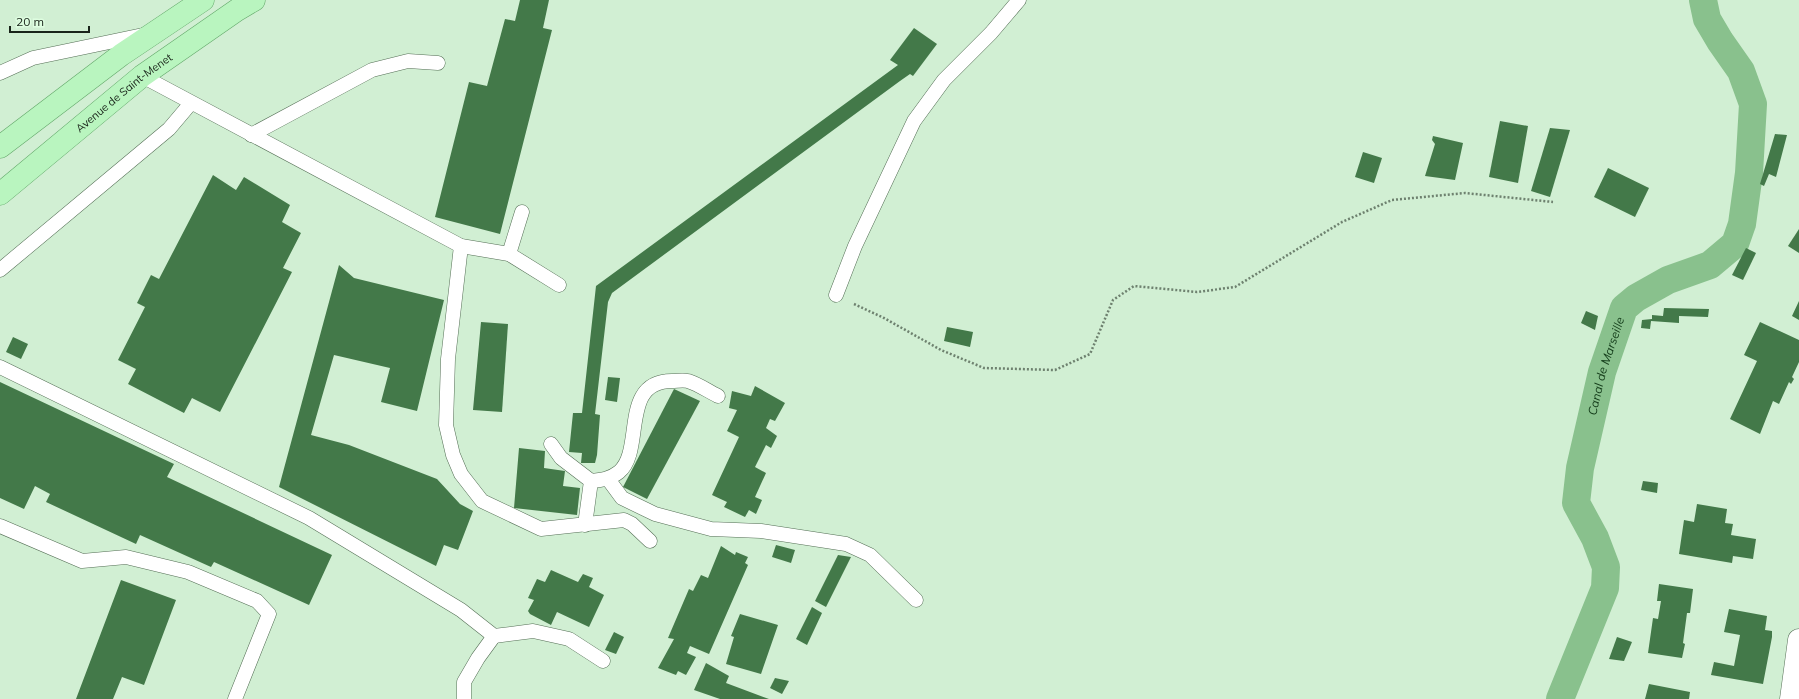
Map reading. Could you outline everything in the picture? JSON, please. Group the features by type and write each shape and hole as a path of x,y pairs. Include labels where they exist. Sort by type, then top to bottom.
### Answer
{"main road":[{"path":"0,147 59,100 152,33 203,0"},
{"name":"Avenue de Saint-Menet","path":"0,194 142,76 237,10 254,0"}],"street":[{"path":"1791,699 1799,640"}],"lane":[{"path":"836,295 855,246 914,121 944,80 991,33 1019,0"},
{"path":"0,73 33,58 152,33"},
{"path":"251,135 372,70 408,61 438,63"},
{"path":"142,76 461,246 509,254 559,285"},
{"path":"0,270 169,129 191,103"},
{"path":"509,254 522,212"},
{"path":"461,246 448,360 446,425 453,456 461,474 482,501 541,529 624,520 632,524 650,541"},
{"path":"0,367 309,518 461,610 494,636 533,631 569,639 603,661"},
{"path":"551,444 561,458 590,481 608,480 620,471 627,461 640,397 650,387 663,381 687,381 718,396"},
{"path":"608,480 622,498 655,514 711,529 761,531 846,544 870,555 916,600"},
{"path":"585,525 590,481"},
{"path":"0,526 82,561 126,557 188,572 257,601 269,614 235,699"},
{"path":"464,699 464,682 478,658 494,636"}],"path":[{"path":"836,295 884,318 941,350 984,368 1055,370 1090,354 1113,300 1134,286 1197,292 1235,287 1342,222 1392,200 1465,193 1553,202"}],"building":[{"path":"520,0 549,0 543,28 552,30 500,234 435,217 469,82 487,86 505,19 515,21"},
{"path":"914,28 937,44 913,76 910,74 900,81 612,293 608,302 595,414 600,415 597,455 595,463 581,463 582,453 569,452 573,413 582,413 596,286 898,65 890,60"},
{"path":"1500,121 1528,126 1518,183 1489,177"},
{"path":"1550,128 1570,130 1550,197 1531,191"},
{"path":"1775,134 1787,135 1776,177 1769,174 1764,186 1760,184"},
{"path":"1433,136 1463,143 1455,180 1425,176 1435,144 1432,140"},
{"path":"1363,152 1382,158 1374,183 1355,177"},
{"path":"1608,168 1649,188 1635,217 1594,197"},
{"path":"213,175 236,190 244,177 290,205 282,222 301,233 283,268 292,272 220,412 192,398 184,413 128,384 136,369 118,360 145,307 137,303 151,275 159,279"},
{"path":"1799,229 1799,253 1788,246"},
{"path":"1746,248 1756,253 1743,280 1732,275"},
{"path":"339,265 354,278 444,300 417,411 381,402 390,368 334,355 311,435 349,445 437,479 460,504 473,511 458,550 444,545 436,566 279,487"},
{"path":"1799,301 1799,320 1792,316"},
{"path":"1664,308 1709,309 1708,317 1679,316 1679,323 1651,321 1650,329 1641,328 1642,320 1652,319 1652,315 1663,316"},
{"path":"1586,311 1598,316 1595,330 1581,323"},
{"path":"481,322 508,324 502,412 473,410"},
{"path":"1760,322 1799,340 1799,362 1792,377 1794,379 1791,384 1789,382 1779,404 1773,401 1760,434 1730,419 1757,361 1744,355"},
{"path":"947,327 973,332 970,347 944,341"},
{"path":"13,337 28,344 21,359 6,352"},
{"path":"608,377 620,378 617,402 605,400"},
{"path":"0,382 174,464 167,477 332,555 309,605 214,562 211,567 140,535 136,544 46,502 50,494 35,486 24,509 0,498"},
{"path":"755,386 785,403 775,421 770,419 766,428 777,436 771,448 766,445 755,467 766,473 755,497 762,500 756,514 749,510 745,517 724,507 727,502 712,495 739,437 727,431 737,410 729,408 732,391 751,396"},
{"path":"674,389 700,401 647,499 623,487"},
{"path":"519,448 545,451 544,468 565,471 563,486 580,488 577,515 514,508"},
{"path":"1643,481 1658,483 1657,493 1641,490"},
{"path":"1697,504 1727,509 1725,523 1733,524 1731,535 1756,539 1753,559 1733,556 1732,563 1679,554 1684,520 1694,522"},
{"path":"776,545 795,550 791,563 772,557"},
{"path":"721,546 735,555 736,552 748,557 745,563 748,565 709,654 690,646 687,653 696,657 686,675 678,671 676,675 658,668 674,639 668,638 689,589 693,591 701,575 708,578"},
{"path":"838,555 851,557 826,607 815,601"},
{"path":"551,570 578,582 583,574 593,578 589,587 604,595 589,627 557,612 551,625 530,614 528,611 534,600 528,598 537,579 545,582"},
{"path":"121,580 176,600 144,685 122,677 113,699 76,699"},
{"path":"1659,584 1693,589 1690,613 1687,613 1683,643 1685,644 1682,658 1648,653 1653,618 1658,619 1661,601 1657,601"},
{"path":"812,607 822,613 807,645 796,639"},
{"path":"1729,609 1767,616 1765,630 1772,631 1772,637 1763,684 1711,675 1714,662 1734,666 1740,635 1724,632"},
{"path":"740,614 778,625 761,674 726,664 734,637 731,636"},
{"path":"614,632 624,637 616,654 605,650"},
{"path":"1617,637 1632,642 1624,661 1609,659"},
{"path":"706,663 729,676 726,683 769,699 720,699 694,690"},
{"path":"775,678 789,681 782,694 770,688"},
{"path":"1649,684 1690,692 1689,699 1645,699"}],"waterway":[{"name":"Canal de Marseille","path":"1560,699 1605,588 1606,567 1595,538 1576,503 1580,468 1602,372 1624,308 1636,298 1668,280 1710,265 1735,244 1742,224 1749,173 1753,104 1741,71 1707,19 1703,0"}]}
